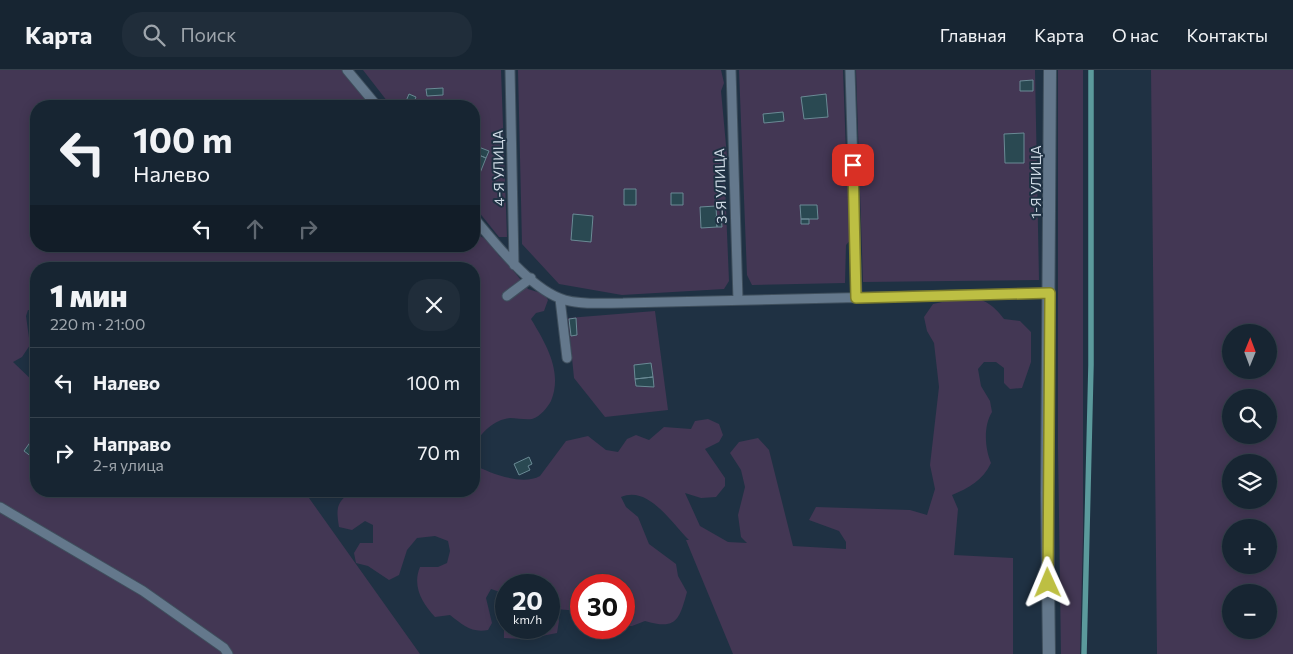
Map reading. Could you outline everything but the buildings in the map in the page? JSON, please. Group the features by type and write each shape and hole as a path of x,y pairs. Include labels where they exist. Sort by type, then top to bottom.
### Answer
{"street":[{"name":"1-Я УЛИЦА","path":"1049,654 1047,494 1050,293 1050,70"}],"lane":[{"path":"347,70 373,100"},
{"path":"358,70 358,84"},
{"name":"4-Я УЛИЦА","path":"510,70 514,265"},
{"name":"3-Я УЛИЦА","path":"730,70 738,300"},
{"path":"850,70 856,298"},
{"path":"480,225 514,265 560,298 598,303 1050,293"},
{"path":"507,296 531,278"},
{"path":"560,298 566,358"},
{"path":"0,507 143,591 224,648 228,654"}],"shaded area":[{"path":"0,70 344,70 368,100 30,100 30,252 480,252 480,236 490,241 499,256 528,289 544,294 548,300 544,311 536,313 531,319 547,348 554,369 554,390 548,406 543,412 532,419 510,418 498,421 480,437 480,262 30,262 30,310 28,310 26,316 30,345 22,357 13,362 30,378 30,497 308,497 420,654 0,654"},
{"path":"363,70 501,70 507,237 499,237 480,213 480,100 386,100"},
{"path":"518,70 721,70 724,83 721,91 727,156 724,160 729,281 724,289 622,295 559,284 522,244"},
{"path":"739,70 843,70 846,153 848,155 853,237 846,245 845,283 752,285 747,275"},
{"path":"856,70 1035,70 1039,280 863,282"},
{"path":"1058,70 1083,70 1083,535 1080,654 1061,654 1058,449"},
{"path":"1151,70 1293,70 1293,654 1157,654"},
{"path":"965,297 982,300 996,309 1004,319 1020,321 1031,332 1031,362 1022,388 1010,389 1004,383 1004,368 996,362 984,362 978,369 981,386 990,401 992,412 986,431 987,451 991,463 975,483 952,495 958,509 954,555 1013,558 1013,654 733,654 686,540 689,540 650,501 641,496 631,495 621,497 626,507 638,517 649,544 676,564 678,576 687,592 678,616 675,621 670,623 655,624 645,621 635,625 635,574 570,574 570,610 560,609 560,574 495,574 495,590 491,589 486,598 492,623 488,630 472,629 450,615 435,617 422,600 417,581 418,574 420,567 438,567 447,563 450,551 448,541 435,536 417,538 407,550 399,575 389,580 368,566 356,563 354,553 360,543 373,543 373,525 365,521 352,530 339,527 338,506 346,497 480,497 480,468 515,479 533,479 540,476 566,441 588,436 606,450 618,452 627,439 636,435 649,440 664,427 691,429 695,421 708,419 719,424 723,435 719,442 705,449 725,478 725,486 716,497 701,498 685,493 700,526 728,542 747,543 741,537 738,515 745,487 741,470 730,453 739,442 758,438 769,450 793,546 846,549 846,542 839,531 809,520 816,507 910,510 927,515 935,489 930,465 939,387 934,343 927,331 924,317 933,304"},
{"path":"655,311 668,410 605,417 574,378 568,318"}],"waterway":[{"path":"1084,654 1091,365 1091,70"}],"route":[{"path":"853,165 856,298 1050,293 1047,494 1048,583"}]}
